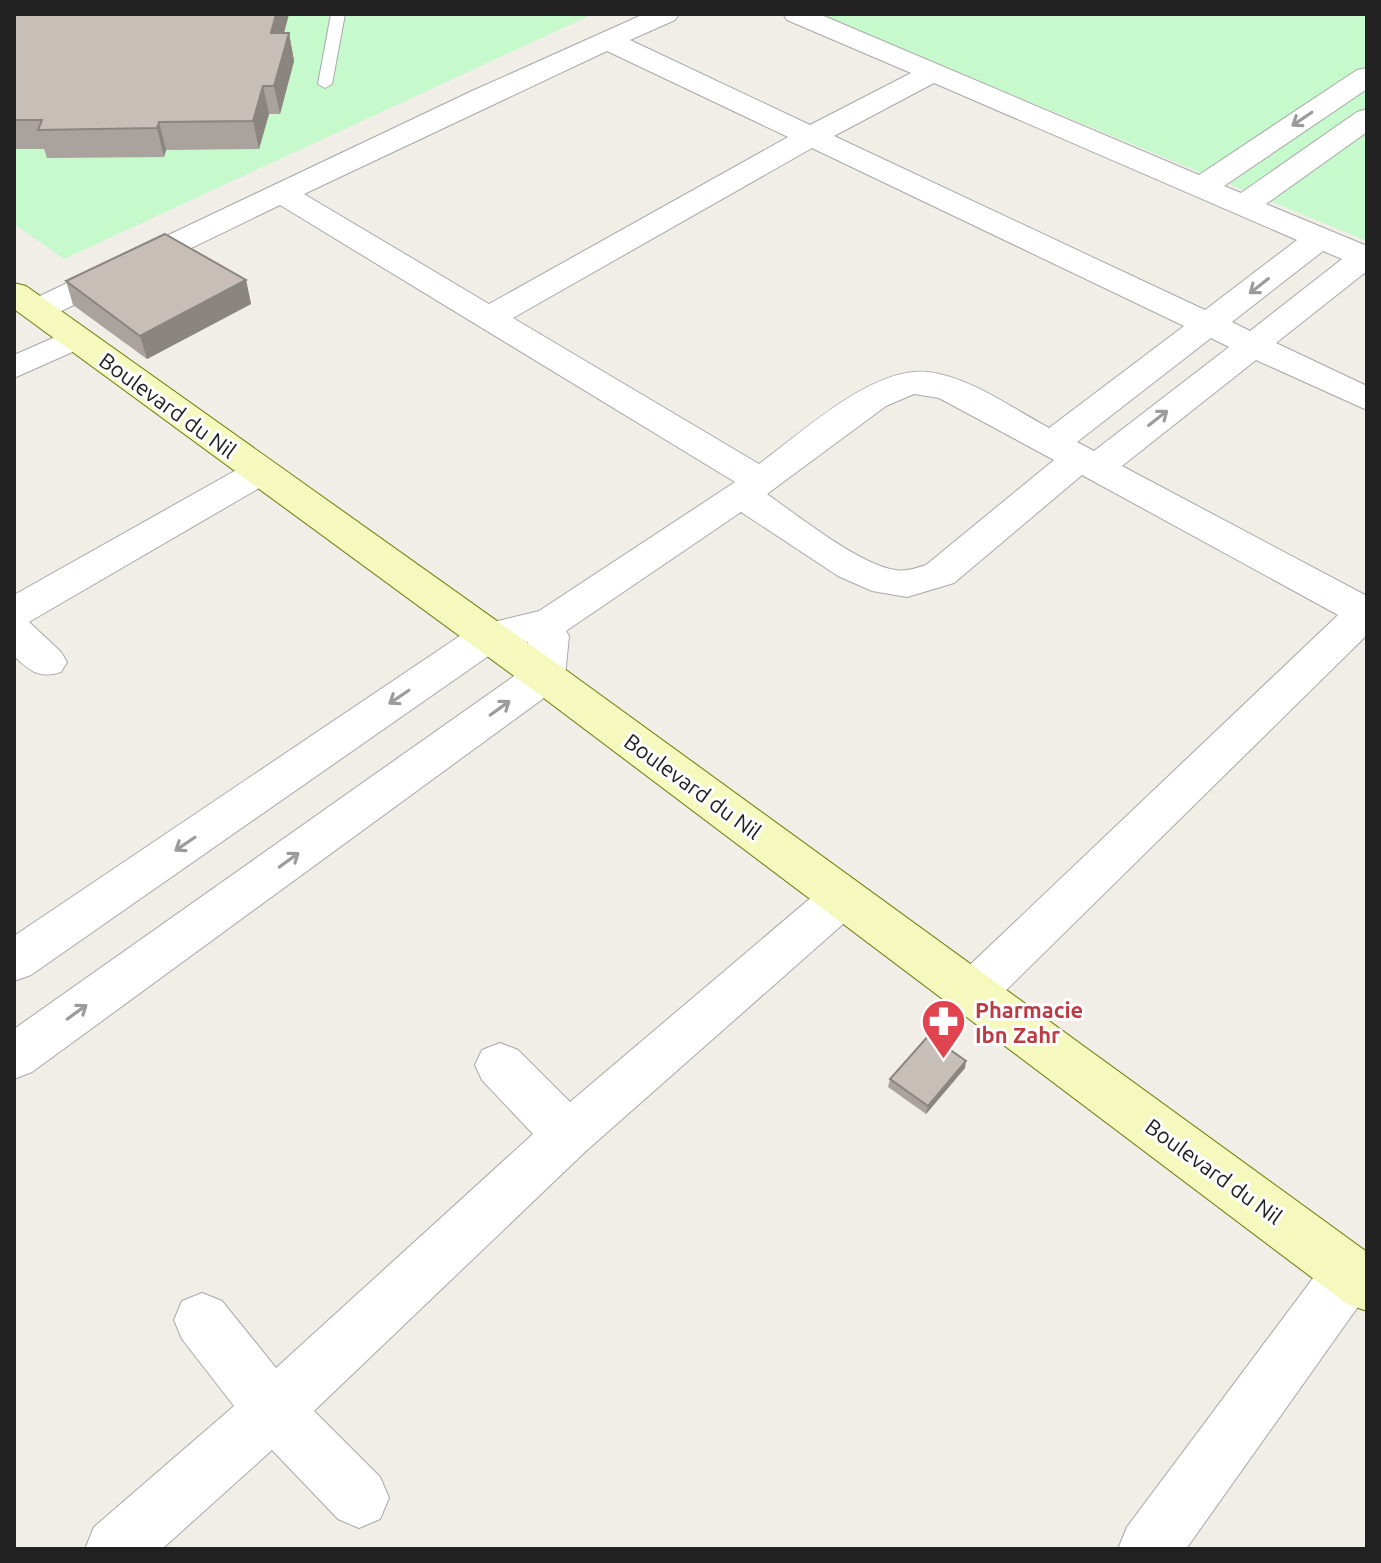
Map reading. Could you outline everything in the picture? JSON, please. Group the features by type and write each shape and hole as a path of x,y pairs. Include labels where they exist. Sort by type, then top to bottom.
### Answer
{"street":[{"path":"26,302 283,194 666,14"},
{"path":"796,14 1366,257"},
{"path":"607,40 1367,399"},
{"path":"490,317 811,136 935,72"},
{"path":"1201,187 1367,76"},
{"path":"1244,205 1367,118"},
{"path":"283,194 490,317 750,488 857,569 887,582 914,584 940,574 1077,456 1212,324 1320,238"},
{"path":"1077,456 1253,343 1366,257"},
{"name":"Boulevard du Nil","path":"26,302 544,676 1358,1279"},
{"path":"14,368 76,338"},
{"path":"14,961 487,637 551,622 750,488 873,398 909,383 928,383 951,390 1366,612 972,993"},
{"path":"14,613 260,472"},
{"path":"14,1057 544,676 551,622"},
{"path":"14,632 46,662"},
{"path":"116,1549 273,1410 568,1135 843,897"},
{"path":"500,1065 568,1135"},
{"path":"1149,1549 1358,1279"},
{"path":"202,1320 273,1410 359,1498"}],"lane":[{"path":"325,84 338,14"}],"green space":[{"path":"14,14 593,14 64,259 14,224"},
{"path":"816,14 1367,14 1367,241"}],"building":[{"path":"14,14 276,14 271,33 289,33 274,86 263,86 253,121 159,122 157,128 38,130 42,120 14,120"},
{"path":"165,234 246,280 140,336 66,281"},
{"path":"929,1035 966,1061 928,1106 890,1079"}],"place":[{"name":"Pharmacie Ibn Zahr","path":"944,1061"}]}
